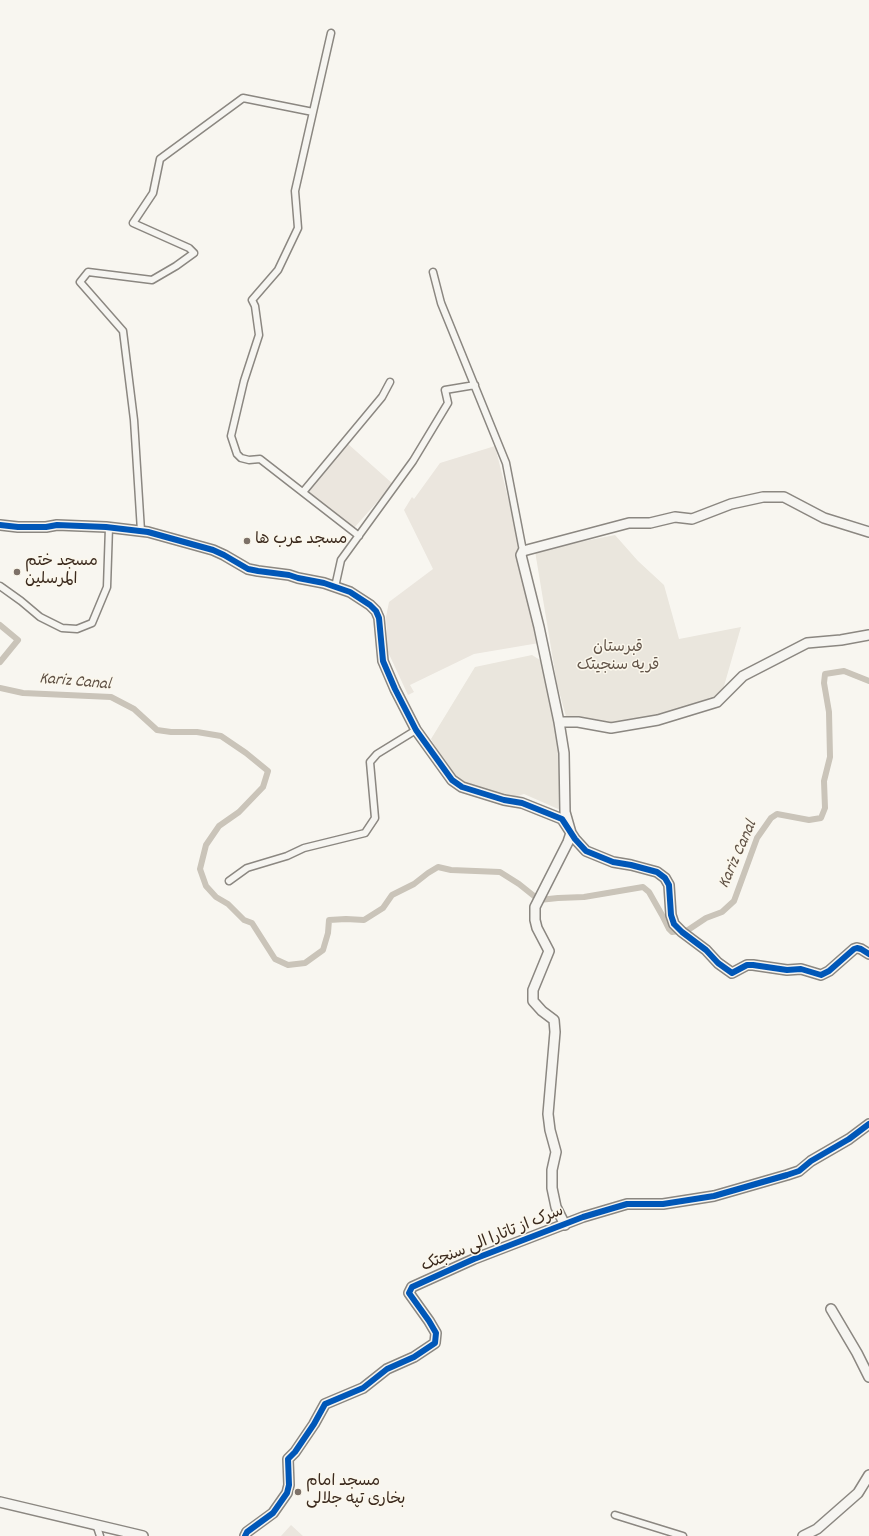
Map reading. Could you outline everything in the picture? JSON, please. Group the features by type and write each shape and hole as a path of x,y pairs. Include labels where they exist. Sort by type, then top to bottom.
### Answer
{"street":[{"path":"331,33 295,191 298,228 278,270 252,300 255,306 259,336 244,382 231,436 237,454 241,458 249,460 260,459 359,536"},
{"path":"141,531 134,420 123,330 80,282 88,272 152,280 176,266 194,253 189,248 133,223 153,193 160,159 243,98 313,112"},
{"path":"433,272 441,303 506,463 523,551 521,555 539,627 564,753 565,812 571,833 536,907 535,920 537,928 549,951 533,990 533,1001 554,1020 555,1032 548,1114 550,1130 556,1152 552,1170 552,1188 556,1206 564,1225"},
{"path":"303,492 382,397 390,382"},
{"path":"335,587 341,560 413,461 448,403 445,390 475,385"},
{"path":"523,551 628,523 650,523 675,517 692,519 731,504 763,497 784,497 824,518 869,532"},
{"path":"0,525 18,527 46,527 57,525 109,527 141,531 213,550 248,568 258,571 289,574 298,578 324,583 350,592 370,604 376,611 379,618 383,661 416,730 448,776 457,784 462,787 504,800 522,803 562,819 586,851 613,862 657,872 665,878 668,885 671,915 674,924 706,950 718,963 732,973 747,965 753,965 787,970 801,969 821,975 829,971 854,949 861,949 869,954"},
{"path":"0,586 40,617 62,628 77,629 92,623 107,587 109,527"},
{"path":"559,722 578,722 611,728 664,718 717,702 744,676 807,643 841,640 869,635"},
{"path":"229,881 247,868 287,856 304,848 365,833 374,818 370,762 377,754 416,730"},
{"name":"سرک از تاتارا الی سنجتک","path":"245,1536 247,1532 273,1513 287,1493 289,1486 288,1458 295,1452 314,1424 324,1404 364,1388 387,1369 419,1354 435,1343 436,1333 409,1293 412,1287 474,1259 583,1217 627,1204 663,1204 714,1196 799,1171 810,1161 849,1139 869,1124"},
{"path":"831,1309 857,1353 869,1377"},
{"path":"803,1536 817,1529 858,1493 869,1475"},
{"path":"0,1502 142,1536"},
{"path":"614,1515 683,1536"},
{"path":"96,1524 100,1536"}],"shaded area":[{"path":"347,443 393,484 354,528 309,493 309,489"},
{"path":"495,446 510,506 539,643 474,654 410,685 414,692 408,695 388,652 386,617 389,602 433,569 404,510 412,497 414,499 440,463"},
{"path":"291,1525 303,1536 281,1536"}],"green space":[{"name":"قبرستان قریه سنجیتک","path":"615,535 638,561 664,585 679,639 741,627 722,693 698,705 619,726 567,720 557,684 535,551"},
{"name":"قبرستان قریه سنجیتک","path":"532,655 540,660 566,744 565,812 524,794 511,798 468,786 450,773 431,739 475,667"}],"waterway":[{"name":"Kariz Canal","path":"0,625 18,640 0,662"},
{"name":"Kariz Canal","path":"0,688 23,693 111,697 134,709 157,730 171,732 197,732 221,736 246,753 268,771 263,787 239,812 219,826 206,845 200,869 206,886 216,897 228,904 244,920 252,923 275,959 288,965 305,963 323,950 328,933 329,920 364,920 383,908 392,895 414,884 438,867 451,870 500,872 519,884 539,900 584,897 643,887 649,892 672,932 688,930 706,918 722,912 734,901 757,838 771,818 777,814 809,820 821,818 825,808 824,781 830,757 829,712 824,683 825,674 844,671 869,681"}],"cycle path":[{"path":"0,525 18,527 46,527 57,525 106,527 148,532 213,550 248,569 289,575 324,583 350,592 370,605 376,611 379,618 383,661 395,689 416,730 452,780 462,787 504,800 522,803 562,819 575,839 586,851 613,862 657,872 665,878 669,885 671,915 674,924 706,950 718,963 732,973 747,965 753,965 787,970 801,969 821,975 829,971 854,949 861,949 869,954"},
{"path":"245,1536 247,1532 273,1513 287,1493 289,1485 288,1459 295,1452 314,1424 325,1404 363,1388 387,1369 414,1357 435,1343 436,1333 409,1293 412,1287 474,1259 583,1217 627,1204 663,1204 714,1196 799,1171 811,1161 849,1139 869,1124"}],"place":[{"name":"مسجد عرب ها","path":"247,541"},
{"name":"مسجد ختم المرسلین","path":"17,572"},
{"name":"مسجد امام بخاری تپه جلالی","path":"298,1492"}]}
